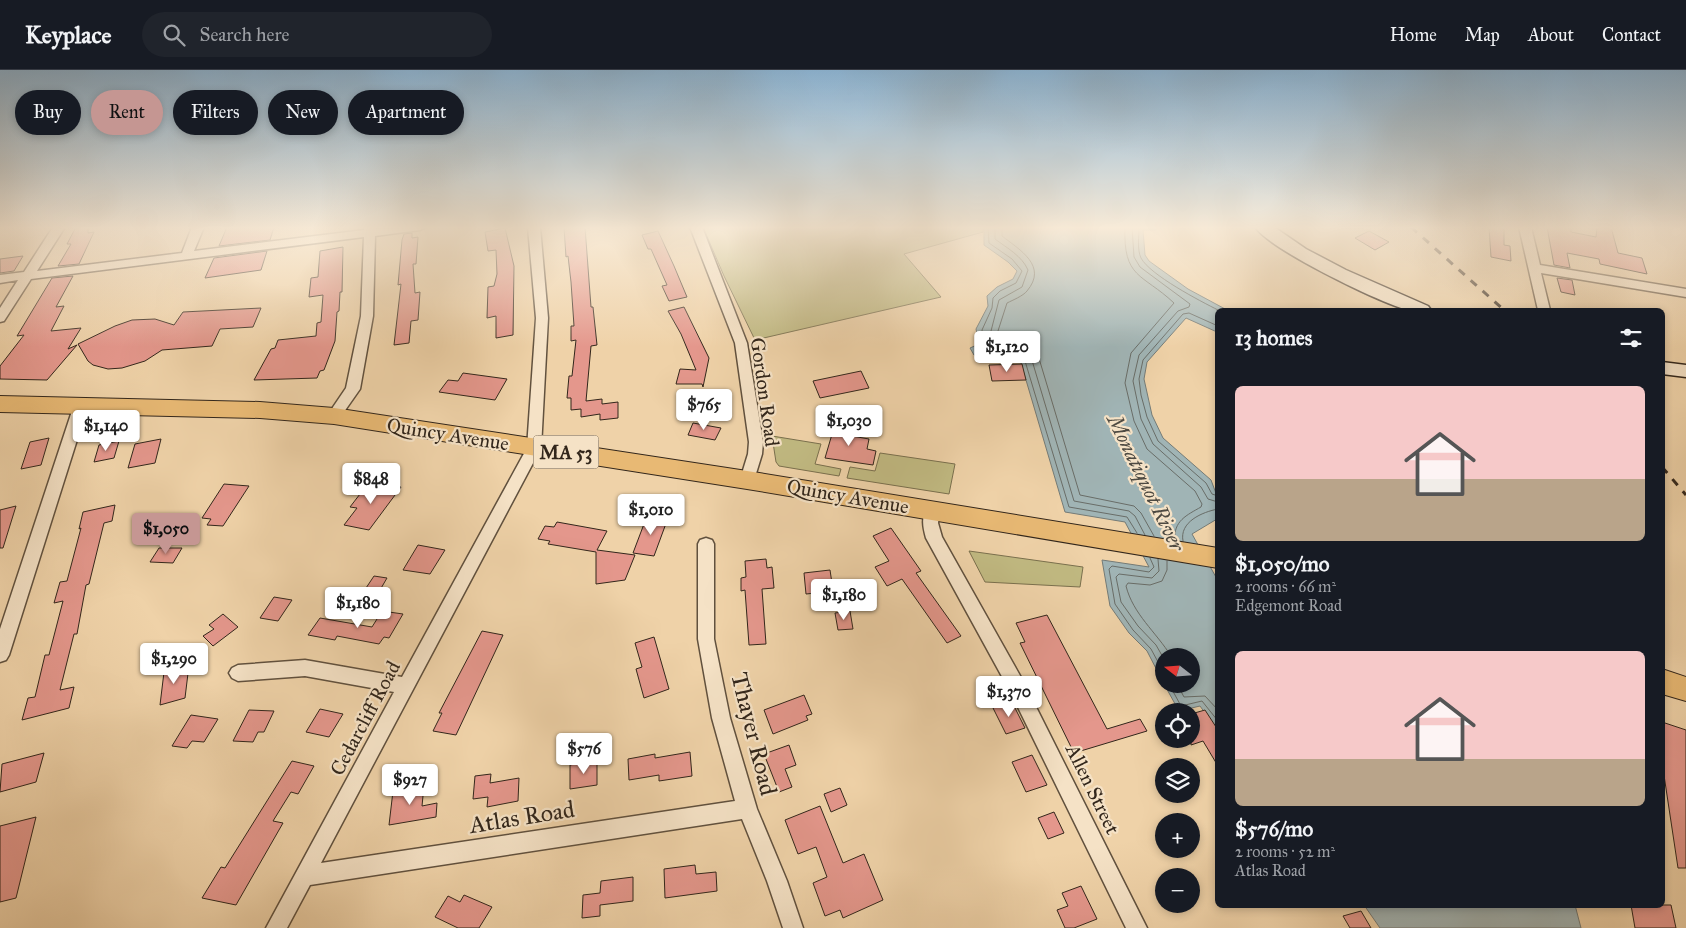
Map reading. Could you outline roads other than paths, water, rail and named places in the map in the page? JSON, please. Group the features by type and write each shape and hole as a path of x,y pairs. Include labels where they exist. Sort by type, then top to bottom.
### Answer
{"main road":[{"path":"1326,267 1372,290 1417,308"},
{"path":"1665,368 1686,371"},
{"name":"Quincy Avenue","path":"0,404 268,410 334,416 747,480 1215,558"},
{"path":"1665,682 1686,689"}],"street":[{"path":"0,318 33,267"},
{"path":"0,279 91,267"},
{"path":"334,416 353,389 367,316 369,267"},
{"path":"534,448 542,318 538,267"},
{"name":"Gordon Road","path":"712,267 742,343 756,442 754,460 747,480"},
{"path":"1544,308 1534,268 1686,293"},
{"path":"0,656 81,405"},
{"name":"Cedarcliff Road","path":"276,928 534,448"},
{"name":"Allen Street","path":"932,511 930,523 934,538 1017,687 1137,928"},
{"name":"Thayer Road","path":"706,544 706,639 721,718 746,809 774,872 793,928"},
{"path":"238,673 305,668 407,686"},
{"name":"Atlas Road","path":"304,876 746,809"}],"water":[{"name":"Monatiquot River","path":"1013,267 1157,267 1188,289 1223,308 1215,308 1215,331 1186,318 1147,362 1144,379 1152,415 1163,438 1211,480 1215,491 1215,520 1192,534 1215,575 1215,727 1200,706 1200,703 1175,703 1169,693 1200,693 1200,648 1155,648 1155,667 1147,651 1129,633 1110,606 1102,560 1149,567 1125,522 1065,512 1018,353 974,355 970,348 979,344 976,329 988,306 987,296 997,287 1013,279 1017,271"},
{"path":"1366,908 1576,908 1581,928 1380,928"}],"railway":[{"path":"1456,267 1502,308"},
{"path":"1665,470 1686,495"}]}
